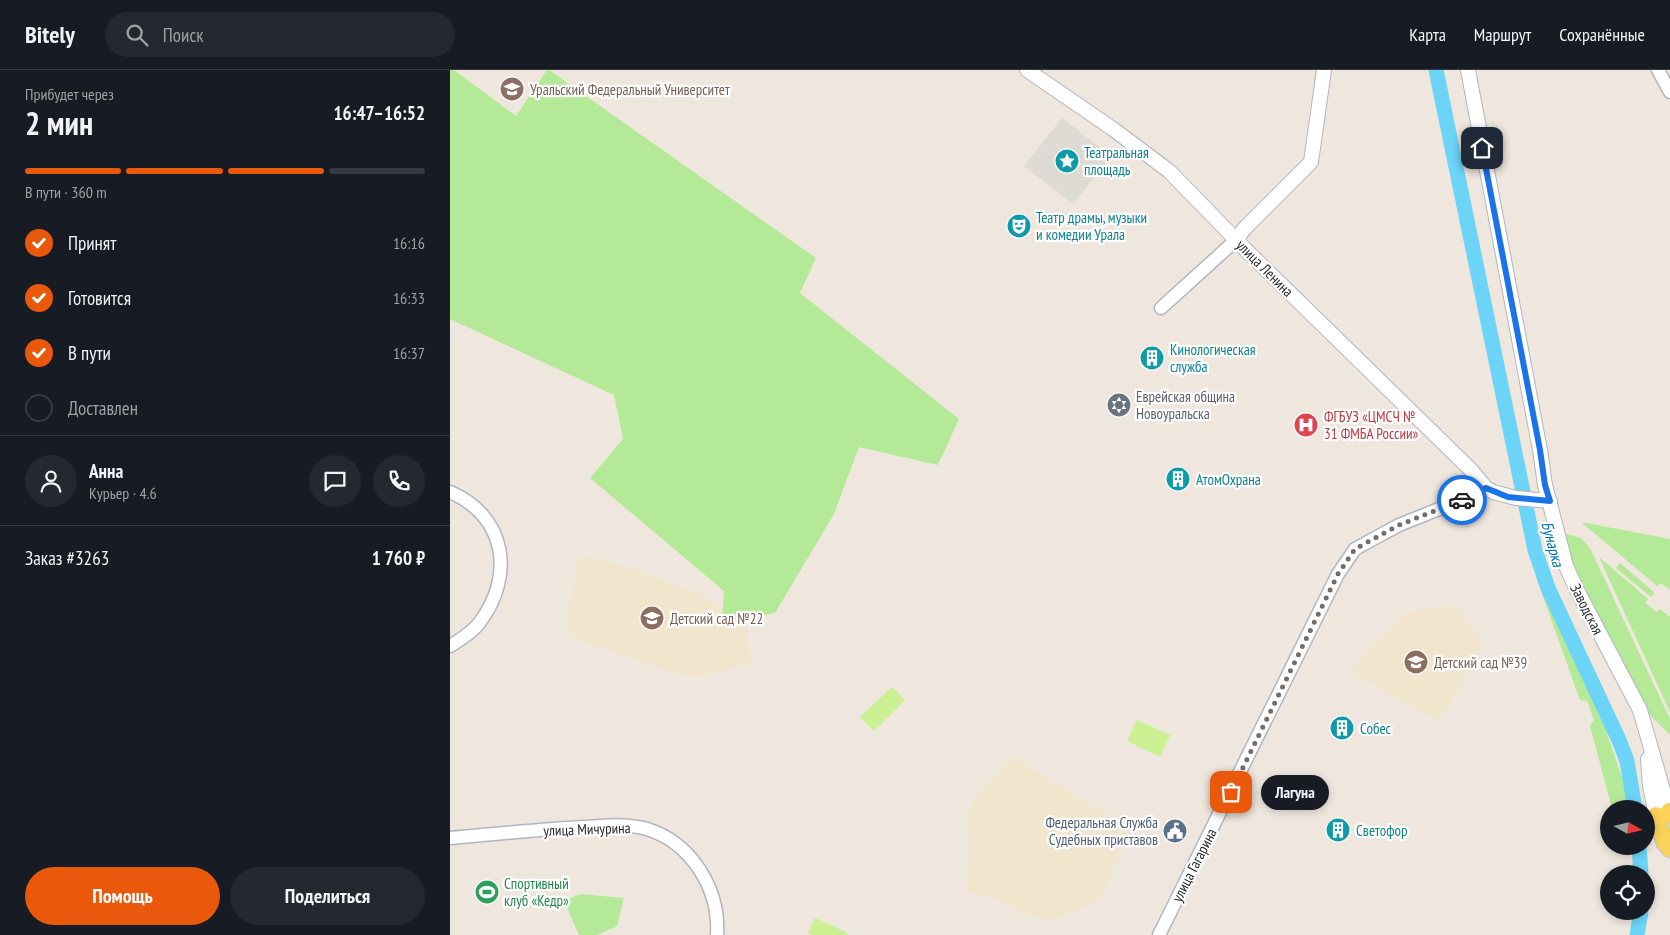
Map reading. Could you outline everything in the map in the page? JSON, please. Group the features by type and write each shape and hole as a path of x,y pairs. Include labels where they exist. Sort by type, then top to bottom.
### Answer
{"main road":[{"name":"улица Ленина","path":"1027,70 1113,129 1169,171 1486,488"},
{"path":"1236,240 1244,229 1311,162 1324,70"},
{"name":"Заводская","path":"1468,70 1539,442 1545,485 1544,500 1566,566 1640,710 1646,731"},
{"path":"1486,488 1516,498 1544,500"},
{"path":"1646,731 1670,785"},
{"path":"1646,731 1664,813 1670,830"},
{"path":"1664,813 1665,843 1670,849"}],"street":[{"path":"1658,70 1670,92"},
{"path":"1161,308 1236,240"},
{"name":"улица Гагарина","path":"1159,935 1338,574 1355,549 1399,525 1464,499 1486,488"},
{"path":"450,492 480,513 495,533 502,555 500,575 491,604 479,623 450,646"},
{"name":"улица Мичурина","path":"450,838 622,825 647,830 673,842 696,864 709,886 718,915 717,935"}],"shaded area":[{"name":"Театральная площадь","path":"1062,118 1111,156 1073,204 1024,166"},
{"name":"Детский сад №22","path":"580,555 618,564 702,594 746,624 751,664 699,677 678,675 579,641 565,626"},
{"name":"Детский сад №39","path":"1455,605 1469,622 1483,645 1438,722 1352,672 1364,652 1407,612"},
{"path":"1011,756 1130,828 1101,900 1052,920 1018,913 1003,901 965,891 969,868 970,840 967,817 973,801"}],"green space":[{"path":"450,70 454,70 516,116 547,70 549,70 816,258 800,293 959,419 938,465 859,447 834,514 775,613 722,622 724,591 590,478 623,439 614,395 450,319"},
{"path":"1581,522 1670,539 1670,590 1661,583 1657,586"},
{"path":"1563,533 1581,538 1590,548 1670,719 1670,735 1646,711 1592,606 1573,564"},
{"path":"1599,557 1648,599 1645,603 1657,612 1660,609 1670,617 1670,712"},
{"path":"1620,563 1655,593 1651,597 1616,568"},
{"path":"1538,576 1615,729 1607,734 1630,800 1610,800 1590,726 1594,720 1587,701 1580,700 1536,577"},
{"path":"892,687 905,700 874,731 860,717"},
{"path":"1137,720 1170,735 1160,757 1127,741"},
{"path":"580,894 624,898 617,926 597,935 579,935 564,901"},
{"path":"815,918 848,933 847,935 813,935 808,933"}],"waterway":[{"name":"Бунарка","path":"1436,70 1535,550 1548,588 1619,740 1627,761 1634,800"},
{"name":"Бунарка","path":"1640,855 1640,865"},
{"name":"Бунарка","path":"1637,935 1640,920"}],"way so far":[{"path":"1231,792 1338,574 1355,549 1399,525 1462,500"}],"place":[{"name":"Уральский Федеральный Университет","path":"512,89"},
{"name":"Театральная площадь","path":"1067,161"},
{"name":"Театр драмы, музыки и комедии Урала","path":"1019,226"},
{"name":"Кинологическая служба","path":"1152,358"},
{"name":"Еврейская община Новоуральска","path":"1119,405"},
{"name":"ФГБУЗ «ЦМСЧ № 31 ФМБА России»","path":"1306,425"},
{"name":"АтомОхрана","path":"1178,479"},
{"name":"Детский сад №22","path":"652,618"},
{"name":"Детский сад №39","path":"1416,662"},
{"name":"Собес","path":"1342,728"},
{"name":"Лагуна","path":"1231,792"},
{"name":"Светофор","path":"1338,830"},
{"name":"Федеральная Служба Судебных приставов","path":"1175,831"},
{"name":"Спортивный клуб «Кедр»","path":"487,892"}],"route":[{"path":"1462,500 1486,488 1508,497 1550,501 1545,485 1540,450 1482,148"}]}
